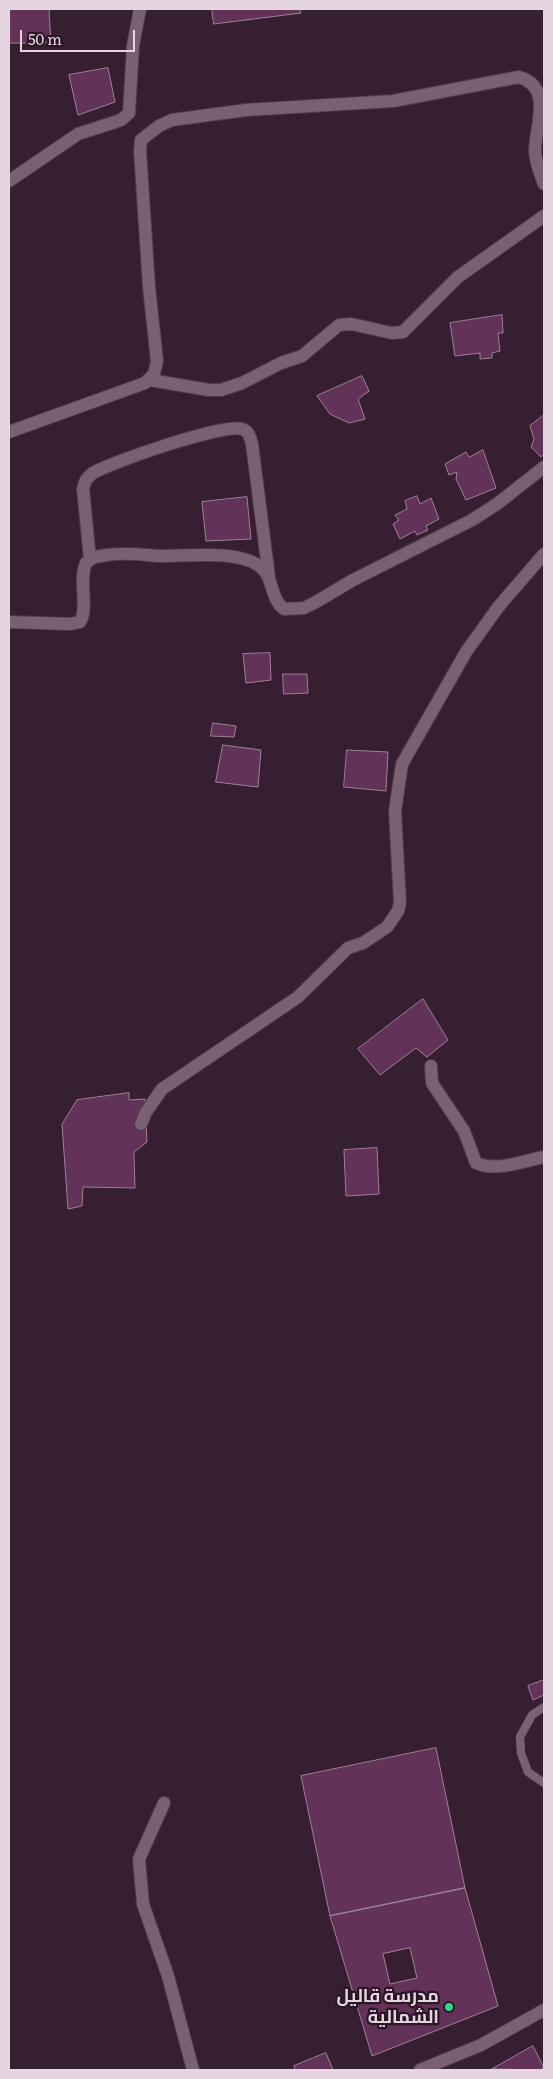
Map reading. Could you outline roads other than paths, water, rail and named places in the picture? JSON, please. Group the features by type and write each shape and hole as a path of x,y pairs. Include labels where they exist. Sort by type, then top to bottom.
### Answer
{"street":[{"path":"9,181 78,134 121,120 129,113 133,46 140,9"},
{"path":"150,380 158,361 149,287 140,150 141,140 159,126 172,120 246,110 393,101 519,77 533,84 538,90 541,100 535,151 544,184"},
{"path":"9,432 150,380 209,390 221,390 242,383 281,363 302,356 339,325 351,324 392,333 403,332 458,277 544,216"},
{"path":"90,559 83,489 85,480 92,474 115,463 201,435 230,429 242,429 249,434 252,444 269,577 278,605 284,609 304,608 398,556 472,520 497,504 544,467"},
{"path":"9,622 70,624 80,622 84,614 82,575 86,563 90,559 122,554 229,557 259,565 269,577"},
{"path":"141,1124 146,1112 162,1090 298,997 348,948 377,935 386,928 394,917 400,903 395,811 396,792 402,764 466,652 499,606 544,554"},
{"path":"431,1066 432,1083 464,1131 476,1163 485,1167 501,1167 544,1157"},
{"path":"164,1803 139,1859 143,1904 168,1976 193,2070"},
{"path":"420,2070 481,2045 544,2010"}],"lane":[{"path":"544,1707 532,1715 520,1737 521,1753 528,1772 544,1783"}],"place":[{"name":"مدرسة قاليل الشمالية","path":"449,2007"}]}
